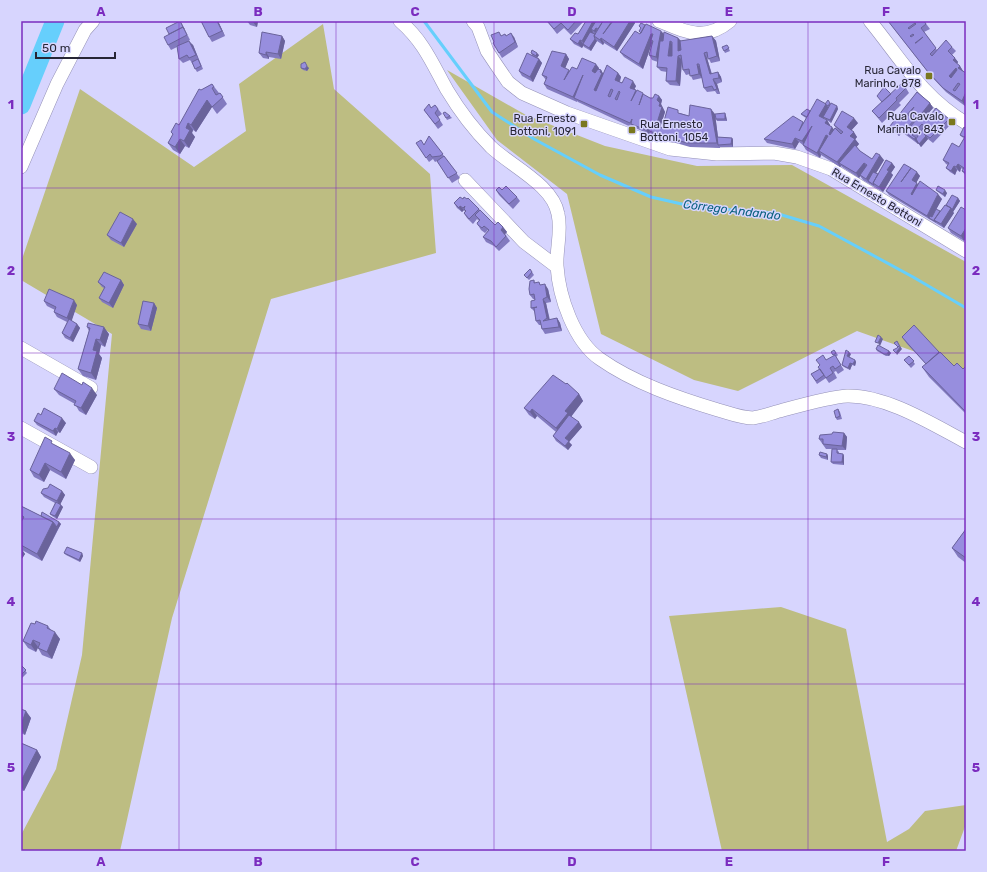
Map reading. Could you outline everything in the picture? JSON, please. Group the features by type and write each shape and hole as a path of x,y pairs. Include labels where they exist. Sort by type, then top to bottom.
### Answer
{"street":[{"path":"21,167 57,84 85,30 93,21"},
{"path":"400,21 415,33 431,56 448,91 478,132 492,148 535,181 551,198 558,214 557,267 566,308 576,330 587,347 598,358 621,372 664,391 736,415 752,418 846,396 866,398 892,406 928,421 966,442"},
{"path":"658,21 696,34 708,34 720,30 730,21"},
{"path":"870,21 920,86 942,106 966,123"},
{"name":"Rua Ernesto Bottoni","path":"476,23 487,51 496,66 508,82 522,93 567,113 670,149 717,154 774,153 797,157 831,169 966,251"},
{"path":"464,180 524,242 557,267"},
{"path":"21,348 91,388"},
{"path":"21,428 91,466"}],"green space":[{"path":"323,24 334,89 430,174 436,253 271,299 172,618 120,851 21,851 21,835 56,769 82,655 112,334 21,280 21,262 80,89 194,167 246,131 239,84"},
{"path":"447,70 526,115 605,146 697,166 792,165 966,262 966,370 857,331 738,391 694,380 601,334 567,194 497,140"},
{"path":"781,607 846,629 887,842 909,829 925,811 966,805 966,824 956,851 722,851 669,616"}],"building":[{"path":"180,21 183,27 169,34 166,28"},
{"path":"201,21 217,21 222,31 209,37"},
{"path":"547,21 576,21 568,30 561,23 554,29"},
{"path":"586,21 593,21 582,41 580,40 578,44 570,39 575,33 578,34"},
{"path":"596,21 603,21 598,29 596,28 594,31 591,29"},
{"path":"603,21 612,21 603,34 613,21 630,21 614,47 601,38 600,40 594,36"},
{"path":"888,21 924,21 926,24 921,28 936,48 930,54 932,56 946,40 952,47 948,51 955,58 953,60 960,66 958,68 966,73 966,92 962,101 943,88 928,72","holes":["915,23 916,24 909,29 908,28","956,68 957,70 951,78 949,76","958,83 960,84 955,91 953,90"]},
{"path":"641,23 645,25 641,33 639,31 641,28 639,26"},
{"path":"646,24 661,31 656,57 649,55 653,41 651,40 653,34 651,34 639,64 620,52 635,31 640,34"},
{"path":"183,27 187,35 168,45 164,37"},
{"path":"262,32 282,36 278,54 266,52 266,55 259,53"},
{"path":"499,32 501,36 505,34 506,36 511,33 515,42 499,53 493,43 494,42 491,35"},
{"path":"590,32 595,34 595,39 589,48 583,44"},
{"path":"664,32 678,38 678,51 681,50 680,41 712,36 717,56 708,59 707,52 704,53 710,74 718,72 719,78 713,79 717,89 714,90 712,86 704,88 699,64 697,64 699,74 690,76 689,69 683,70 681,55 678,56 676,81 666,81 667,68 657,67 660,41 663,41","holes":["670,41 672,42 672,56 668,56"]},
{"path":"189,41 196,55 189,58 187,55 179,59 177,46"},
{"path":"727,45 729,48 724,51 722,47"},
{"path":"532,50 537,53 536,56 531,53"},
{"path":"552,51 566,54 561,66 569,70 564,80 572,67 577,69 582,58 596,64 592,71 595,73 598,69 601,70 600,72 602,73 594,90 596,91 607,65 618,73 615,80 622,83 625,77 633,81 630,88 636,90 631,101 637,90 643,93 639,105 643,94 650,98 653,98 655,94 659,96 657,100 660,103 659,106 662,107 656,126 662,128 668,107 678,110 678,113 689,116 690,105 711,109 717,143 687,143 649,131 650,128 648,127 646,130 631,124 632,119 630,123 574,98 583,75 573,97 544,84 547,77 542,75","holes":["611,89 613,90 610,97 608,96","619,91 620,92 617,100 615,99"]},
{"path":"527,53 539,59 530,77 519,71"},
{"path":"198,59 201,66 195,69 192,62"},
{"path":"305,62 307,66 305,69 301,68 301,64"},
{"path":"212,84 214,87 212,88 216,95 220,93 223,97 212,107 207,100 191,125 188,123 186,128 190,130 184,141 180,139 175,147 168,143 173,134 171,132 176,123 179,125 199,89 201,90"},
{"path":"901,84 906,88 896,98 897,100 879,118 872,111"},
{"path":"884,87 891,94 882,102 877,96"},
{"path":"917,92 930,103 922,113 928,118 936,108 949,119 930,138 924,134 928,130 922,124 912,135 916,138 914,139 899,128 896,131 890,126","holes":["914,107 906,119 904,118","916,118 917,119 909,128 907,128"]},
{"path":"817,99 826,104 819,116 827,120 825,123 832,127 829,134 830,135 835,128 841,134 843,132 834,125 842,111 854,118 847,127 854,132 850,136 855,139 837,162 819,151 828,136 826,135 817,153 803,145 812,126 802,141 795,138 792,144 764,139 793,116 803,122 799,131"},
{"path":"828,100 830,103 828,106 825,104"},
{"path":"831,103 837,106 830,120 823,117"},
{"path":"429,104 431,108 435,105 438,109 435,113 440,120 435,124 424,110"},
{"path":"807,109 810,111 807,117 801,114"},
{"path":"445,112 450,116 446,118 443,113"},
{"path":"725,113 725,119 716,119 715,114"},
{"path":"924,127 928,130 924,134 926,136 919,144 916,139"},
{"path":"964,127 966,128 966,135 964,137 960,135"},
{"path":"966,135 966,173 962,171 964,168 958,164 956,167 954,166 951,171 946,168 949,163 943,160 952,143 959,147"},
{"path":"429,136 443,154 440,156 432,157 430,154 426,158 416,143 421,140 424,145"},
{"path":"717,137 732,138 731,144 718,145"},
{"path":"855,145 860,151 872,159 876,153 880,155 866,179 860,175 867,165 864,163 856,173 839,163"},
{"path":"444,156 457,173 448,178 437,161"},
{"path":"886,160 892,163 879,187 873,183"},
{"path":"904,164 917,172 912,180 917,183 911,194 912,195 920,181 938,194 927,216 886,191"},
{"path":"873,172 878,174 873,183 874,185 868,181"},
{"path":"506,186 517,197 509,204 496,190 499,187 502,190"},
{"path":"938,186 945,190 943,194 936,190"},
{"path":"952,195 958,198 952,210 946,205"},
{"path":"460,197 463,199 464,197 467,199 468,198 479,209 469,219 464,213 466,211 464,209 465,206 463,208 460,206 459,208 454,203"},
{"path":"945,205 951,208 941,224 934,220"},
{"path":"961,207 966,210 966,228 961,236 948,228"},
{"path":"936,209 940,211 934,220 936,222 929,218 930,216 932,217"},
{"path":"480,210 495,225 498,222 503,227 501,230 506,236 496,247 491,241 483,237 489,230 484,226 482,228 477,223 480,220 475,215"},
{"path":"120,212 133,219 121,243 107,235"},
{"path":"530,269 532,272 527,278 524,275"},
{"path":"104,272 121,280 109,303 99,298 105,287 98,282"},
{"path":"534,280 534,283 539,282 540,285 545,284 547,297 543,299 547,318 543,321 557,318 559,327 542,329 540,320 536,321 534,308 537,307 531,308 531,301 535,300 534,294 530,295 529,289 530,281"},
{"path":"49,289 74,300 67,318 54,312 56,307 44,301"},
{"path":"143,301 154,303 148,326 138,324"},
{"path":"69,319 77,324 70,338 62,333"},
{"path":"88,323 104,327 100,340 96,339 93,350 97,351 91,373 78,369 90,328 87,327"},
{"path":"914,325 939,352 926,364 902,337"},
{"path":"878,335 881,337 878,343 875,342"},
{"path":"897,341 900,347 896,353 893,350 898,347 894,343"},
{"path":"878,345 889,351 887,354 884,354 876,349"},
{"path":"834,350 836,353 833,355 831,352"},
{"path":"846,350 849,352 847,356 855,360 853,364 850,363 848,368 842,365"},
{"path":"940,352 954,366 957,363 963,369 965,367 966,368 965,411 922,367"},
{"path":"823,355 826,360 835,355 841,365 835,369 833,366 830,368 833,373 826,378 818,367 820,365 816,360"},
{"path":"909,356 914,361 909,365 904,360"},
{"path":"820,369 824,375 816,381 811,374"},
{"path":"62,373 82,385 83,382 92,388 81,408 74,405 76,401 54,389"},
{"path":"553,375 566,384 567,383 579,394 565,411 568,413 556,428 532,409 530,412 524,408"},
{"path":"44,408 62,418 57,429 55,428 53,431 34,421 38,413 41,415"},
{"path":"838,409 840,416 836,418 834,411"},
{"path":"569,415 579,422 565,438 569,441 565,446 553,436"},
{"path":"833,432 844,433 842,446 823,444 823,439 819,439 820,435 832,434"},
{"path":"45,437 52,441 51,443 70,453 61,472 45,463 39,475 30,470"},
{"path":"832,449 837,449 837,453 843,454 842,462 831,462"},
{"path":"820,452 827,454 826,457 819,455"},
{"path":"50,484 62,491 57,501 41,493 43,489 48,488"},
{"path":"56,502 61,505 55,516 50,514"},
{"path":"21,506 53,522 37,554 21,545 21,522 24,517 21,515"},
{"path":"42,512 59,522 57,527 53,522 41,516"},
{"path":"966,529 966,558 952,548"},
{"path":"67,547 82,553 79,560 64,553"},
{"path":"36,621 48,626 47,628 55,632 47,652 38,648 40,643 33,640 31,645 23,641 31,623 35,624"},
{"path":"21,665 26,670 21,675"},
{"path":"21,709 26,711 21,725"},
{"path":"21,743 37,750 21,781"}],"waterway":[{"path":"21,105 55,21"},
{"name":"Córrego Andando","path":"424,21 492,112 534,139 600,175 651,197 695,207 775,213 819,226 913,277 966,308"}],"place":[{"name":"Rua Cavalo Marinho, 878","path":"929,76"},
{"name":"Rua Cavalo Marinho, 843","path":"952,122"},
{"name":"Rua Ernesto Bottoni, 1091","path":"584,124"},
{"name":"Rua Ernesto Bottoni, 1054","path":"632,130"}]}
